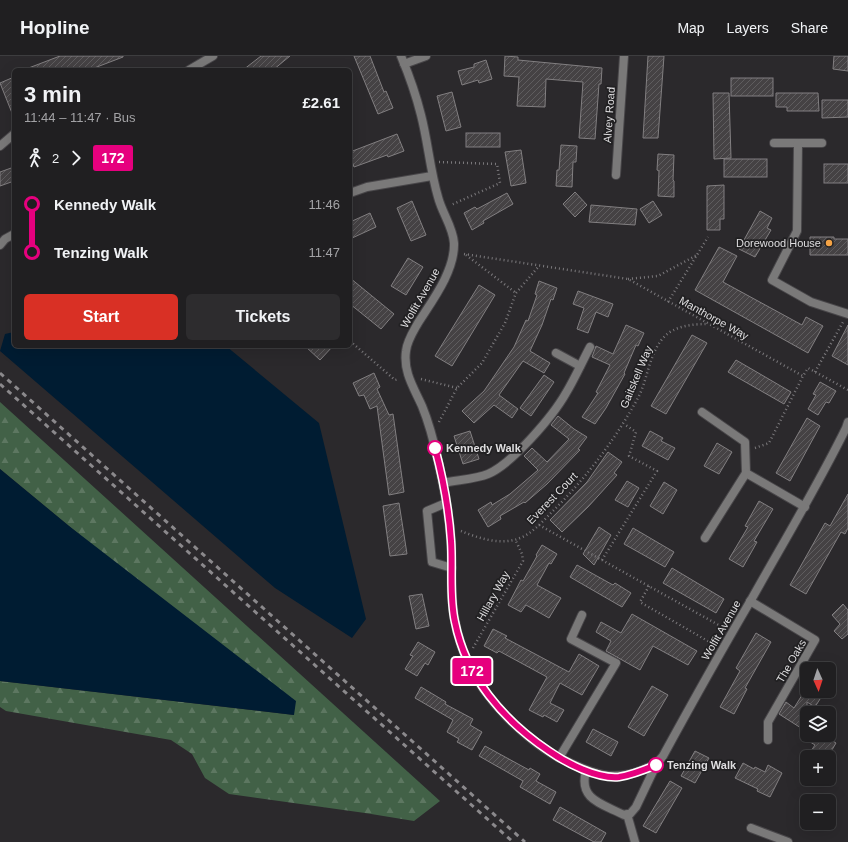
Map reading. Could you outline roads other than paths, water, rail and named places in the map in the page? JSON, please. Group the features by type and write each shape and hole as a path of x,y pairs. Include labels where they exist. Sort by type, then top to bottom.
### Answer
{"street":[{"path":"192,68 213,56"},
{"path":"402,60 426,56"},
{"name":"Alvey Road","path":"616,175 624,56"},
{"name":"Wolfit Avenue","path":"402,60 421,115 432,176 442,210 454,241 450,268 434,299 411,335 406,350 406,363 408,376 421,405 432,436 443,483 449,522 454,622 467,660 477,681 501,711 516,726 538,744 559,758 586,770 606,776 617,777 634,774 656,765"},
{"path":"0,146 12,136"},
{"path":"774,143 822,143"},
{"path":"798,143 797,231 772,280 811,302 847,314"},
{"path":"352,192 367,187 432,176"},
{"path":"0,245 5,239 12,235"},
{"path":"443,483 487,474 505,464 552,413 566,394 590,347"},
{"path":"556,352 580,366"},
{"path":"702,412 745,442 746,473 704,538"},
{"name":"Wolfit Avenue","path":"627,814 630,814 636,807 656,765 663,756 750,601 805,507 848,422"},
{"path":"746,473 805,507"},
{"path":"446,503 427,511 432,562 452,568"},
{"name":"The Oaks","path":"750,601 815,640 768,722 768,740"},
{"path":"559,758 616,662 570,639 582,615"},
{"path":"586,770 584,789 591,798 624,815 627,814 635,842"},
{"path":"751,828 788,842"}],"water":[{"path":"12,332 12,348 228,348 319,423 366,619 352,638 275,588 0,351 5,334"},
{"path":"0,469 69,526 296,701 294,715 0,681"}],"railway":[{"path":"0,373 525,842"},
{"path":"0,384 513,842"}],"place":[{"name":"Dorewood House","path":"829,243"},
{"name":"Kennedy Walk","path":"435,448"},
{"name":"Tenzing Walk","path":"656,765"}]}
